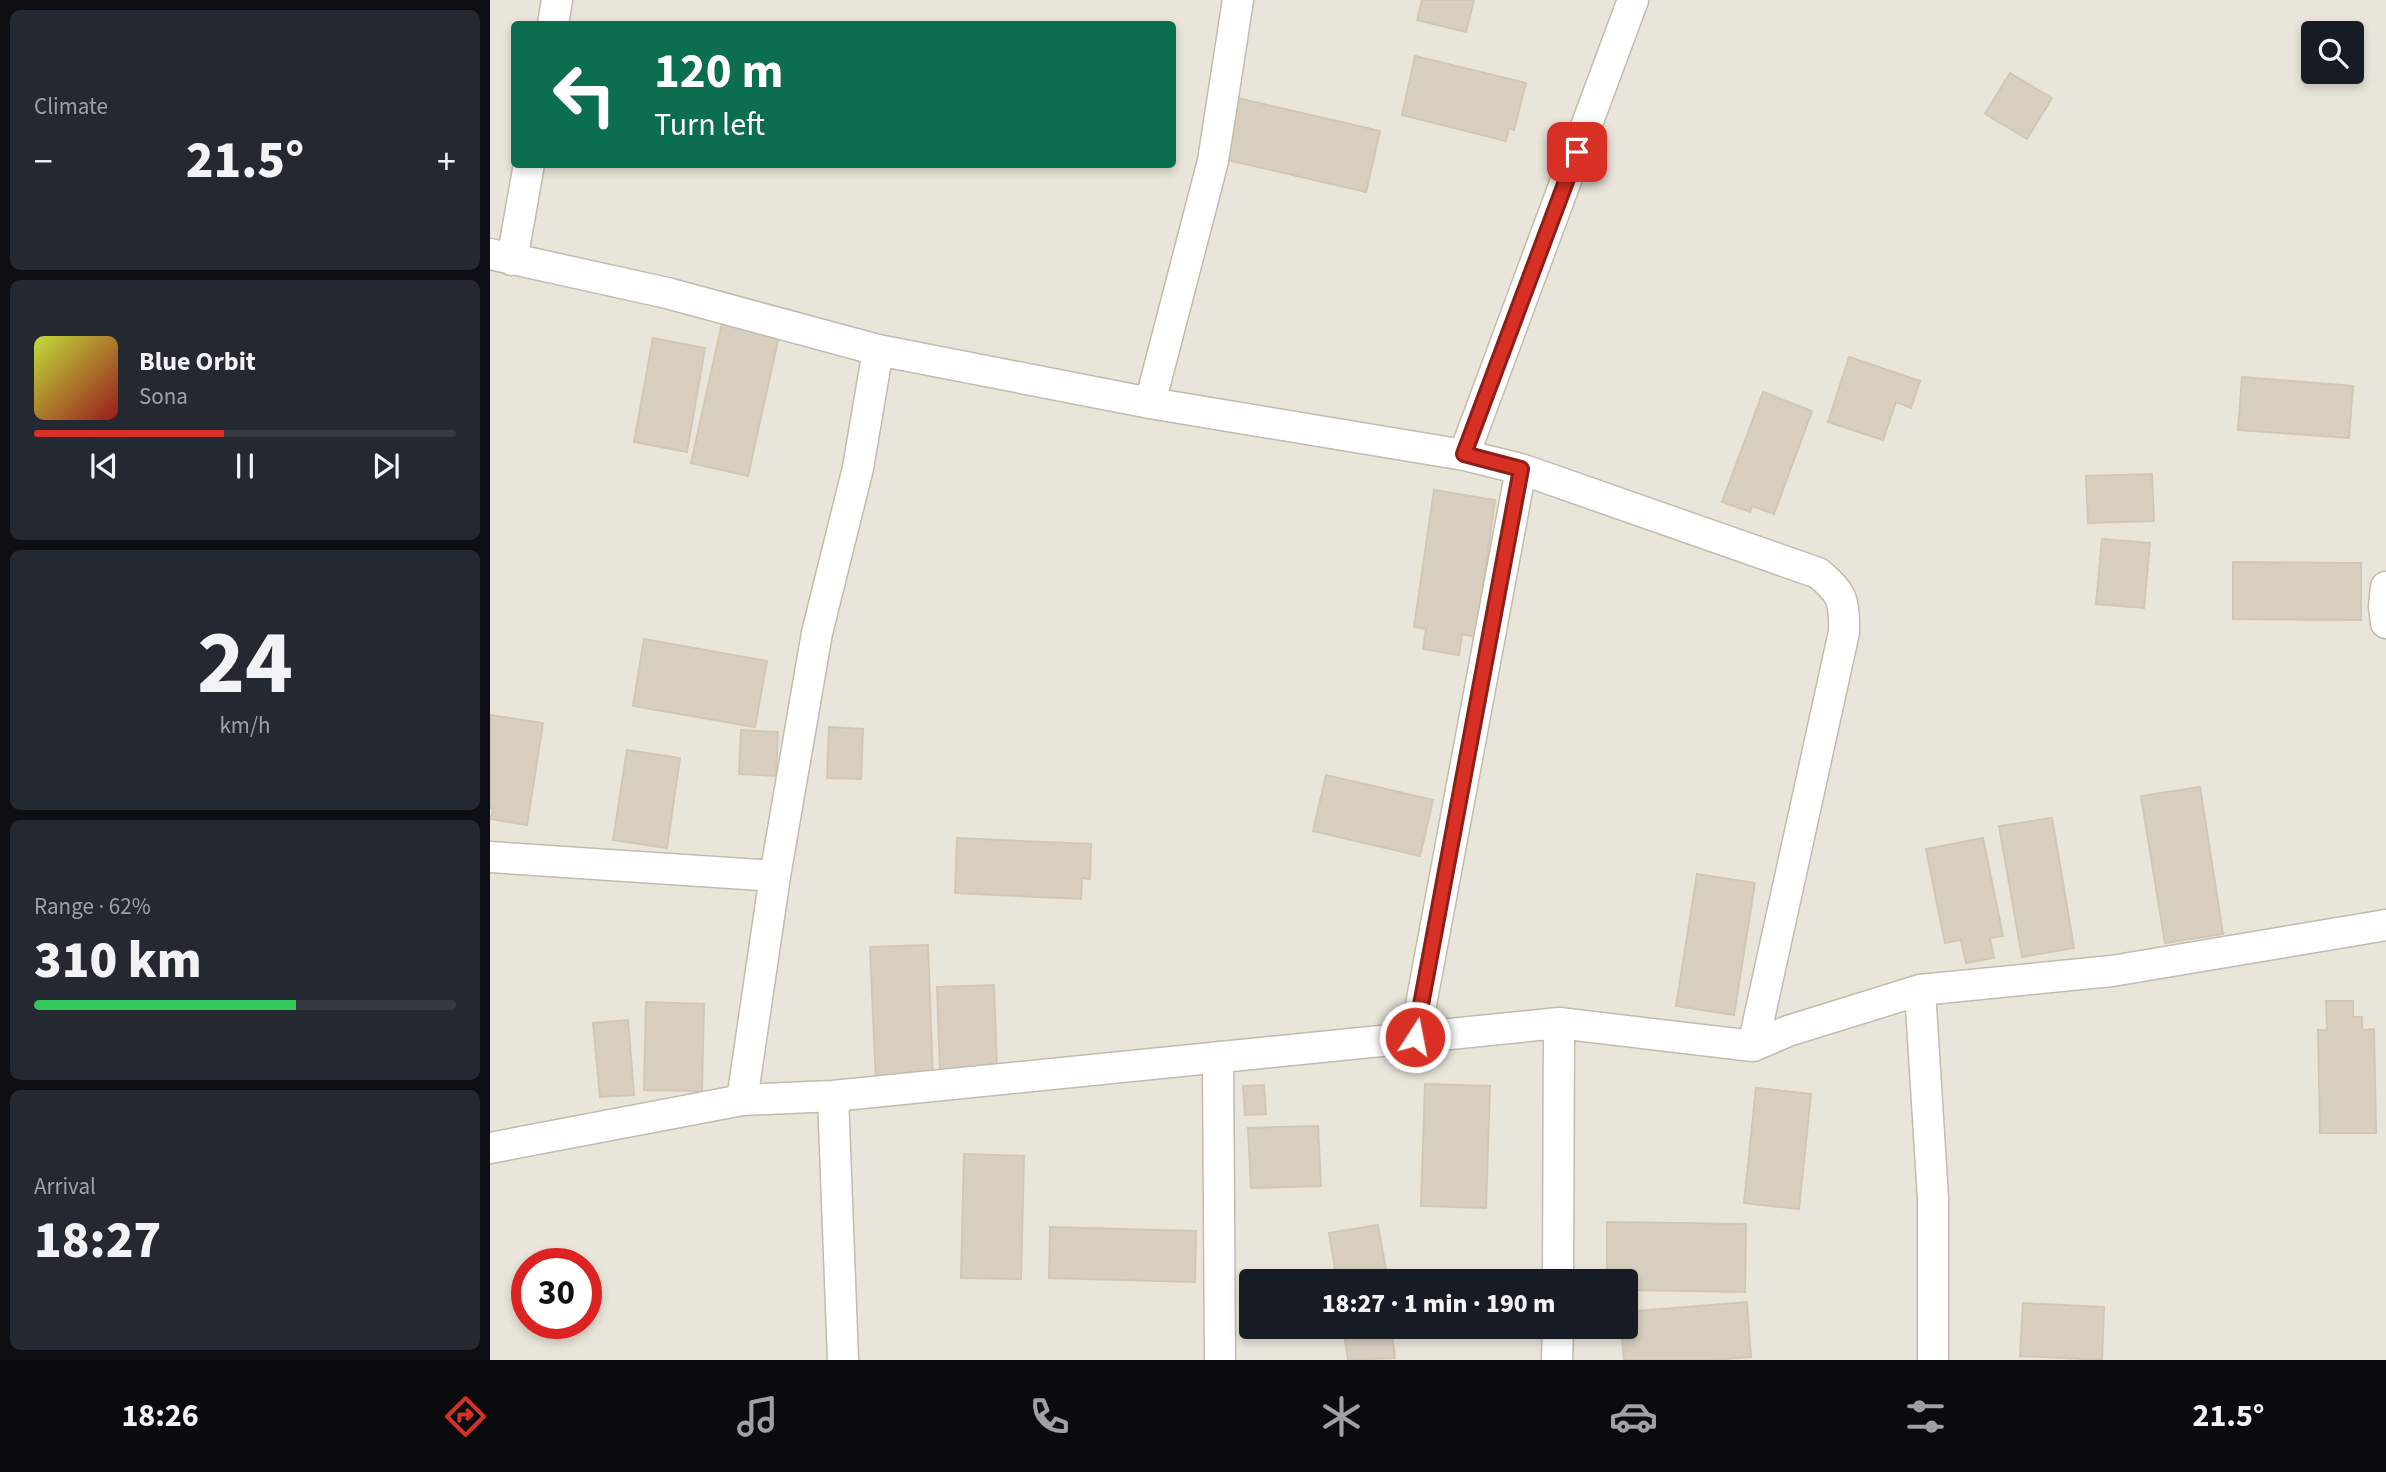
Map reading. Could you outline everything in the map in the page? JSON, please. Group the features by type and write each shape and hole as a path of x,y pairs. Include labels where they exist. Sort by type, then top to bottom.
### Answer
{"street":[{"path":"554,21 557,0"},
{"path":"1150,403 1213,161 1238,0"},
{"path":"1464,454 1633,0"},
{"path":"528,168 501,257 667,293 878,350 1150,403 1464,454 1521,469 1818,573 1834,586 1841,597 1845,611 1844,632 1753,1046"},
{"path":"742,1100 775,876 817,633 858,468 878,350"},
{"path":"1415,1037 1521,469"},
{"path":"2386,587 2386,623"},
{"path":"490,857 775,876"},
{"path":"490,1148 742,1100 833,1096 1559,1023 1753,1046 1788,1031 1920,990 2112,971 2386,925"},
{"path":"1920,990 1933,1198 1933,1360"},
{"path":"1558,1269 1559,1023"},
{"path":"1218,1056 1220,1360"},
{"path":"833,1096 843,1360"},
{"path":"1558,1339 1558,1360"}],"shaded area":[{"path":"490,0 2386,0 2386,1360 490,1360"}],"building":[{"path":"1422,0 1474,0 1466,32 1417,20"},
{"path":"1415,56 1526,83 1514,130 1509,128 1506,141 1402,115"},
{"path":"2010,73 2052,98 2027,139 1985,114"},
{"path":"1237,98 1380,131 1366,192 1223,159"},
{"path":"722,323 779,336 748,476 691,463"},
{"path":"653,338 705,348 687,452 634,442"},
{"path":"1849,357 1920,381 1911,408 1896,402 1883,440 1828,422"},
{"path":"2242,377 2353,386 2349,438 2238,430"},
{"path":"1763,392 1812,411 1774,514 1752,506 1750,512 1722,502"},
{"path":"2152,474 2154,521 2088,523 2086,476"},
{"path":"1434,490 1495,500 1476,637 1462,634 1459,655 1423,649 1426,629 1414,627"},
{"path":"2102,539 2150,543 2144,608 2096,604"},
{"path":"2233,562 2361,563 2361,620 2233,619"},
{"path":"644,639 767,661 755,727 633,706"},
{"path":"490,715 543,723 527,825 491,819 493,808 490,808"},
{"path":"829,727 863,729 861,779 827,778"},
{"path":"741,730 778,732 776,776 739,774"},
{"path":"627,750 680,758 667,848 613,840"},
{"path":"1326,775 1433,800 1420,856 1313,831"},
{"path":"2200,787 2223,934 2165,943 2141,796"},
{"path":"2052,818 2074,948 2022,957 1999,826"},
{"path":"957,838 1091,844 1090,879 1082,878 1081,899 955,893"},
{"path":"1983,838 2003,936 1990,938 1994,958 1966,963 1961,940 1945,943 1926,849"},
{"path":"1697,874 1755,883 1734,1015 1676,1006"},
{"path":"928,945 933,1081 876,1083 870,947"},
{"path":"994,985 997,1070 940,1071 937,987"},
{"path":"2326,1001 2353,1001 2353,1017 2362,1017 2362,1030 2374,1029 2376,1133 2320,1133 2318,1030 2327,1030"},
{"path":"646,1002 704,1004 702,1091 644,1090"},
{"path":"628,1020 634,1095 600,1097 593,1023"},
{"path":"1425,1084 1490,1086 1486,1208 1421,1206"},
{"path":"1264,1085 1266,1114 1245,1115 1243,1086"},
{"path":"1756,1088 1811,1094 1799,1209 1744,1203"},
{"path":"1318,1126 1321,1186 1251,1188 1248,1128"},
{"path":"964,1154 1024,1156 1021,1279 961,1278"},
{"path":"1607,1222 1746,1224 1745,1292 1638,1290 1638,1269 1607,1269"},
{"path":"1378,1225 1386,1269 1335,1269 1329,1233"},
{"path":"1050,1227 1196,1231 1195,1282 1049,1278"},
{"path":"1747,1302 1751,1357 1624,1360 1622,1339 1638,1339 1638,1311"},
{"path":"2023,1303 2104,1307 2102,1360 2020,1356"},
{"path":"1345,1339 1393,1339 1395,1358 1348,1360"}],"route":[{"path":"1415,1037 1521,469 1464,454 1577,152"}]}
